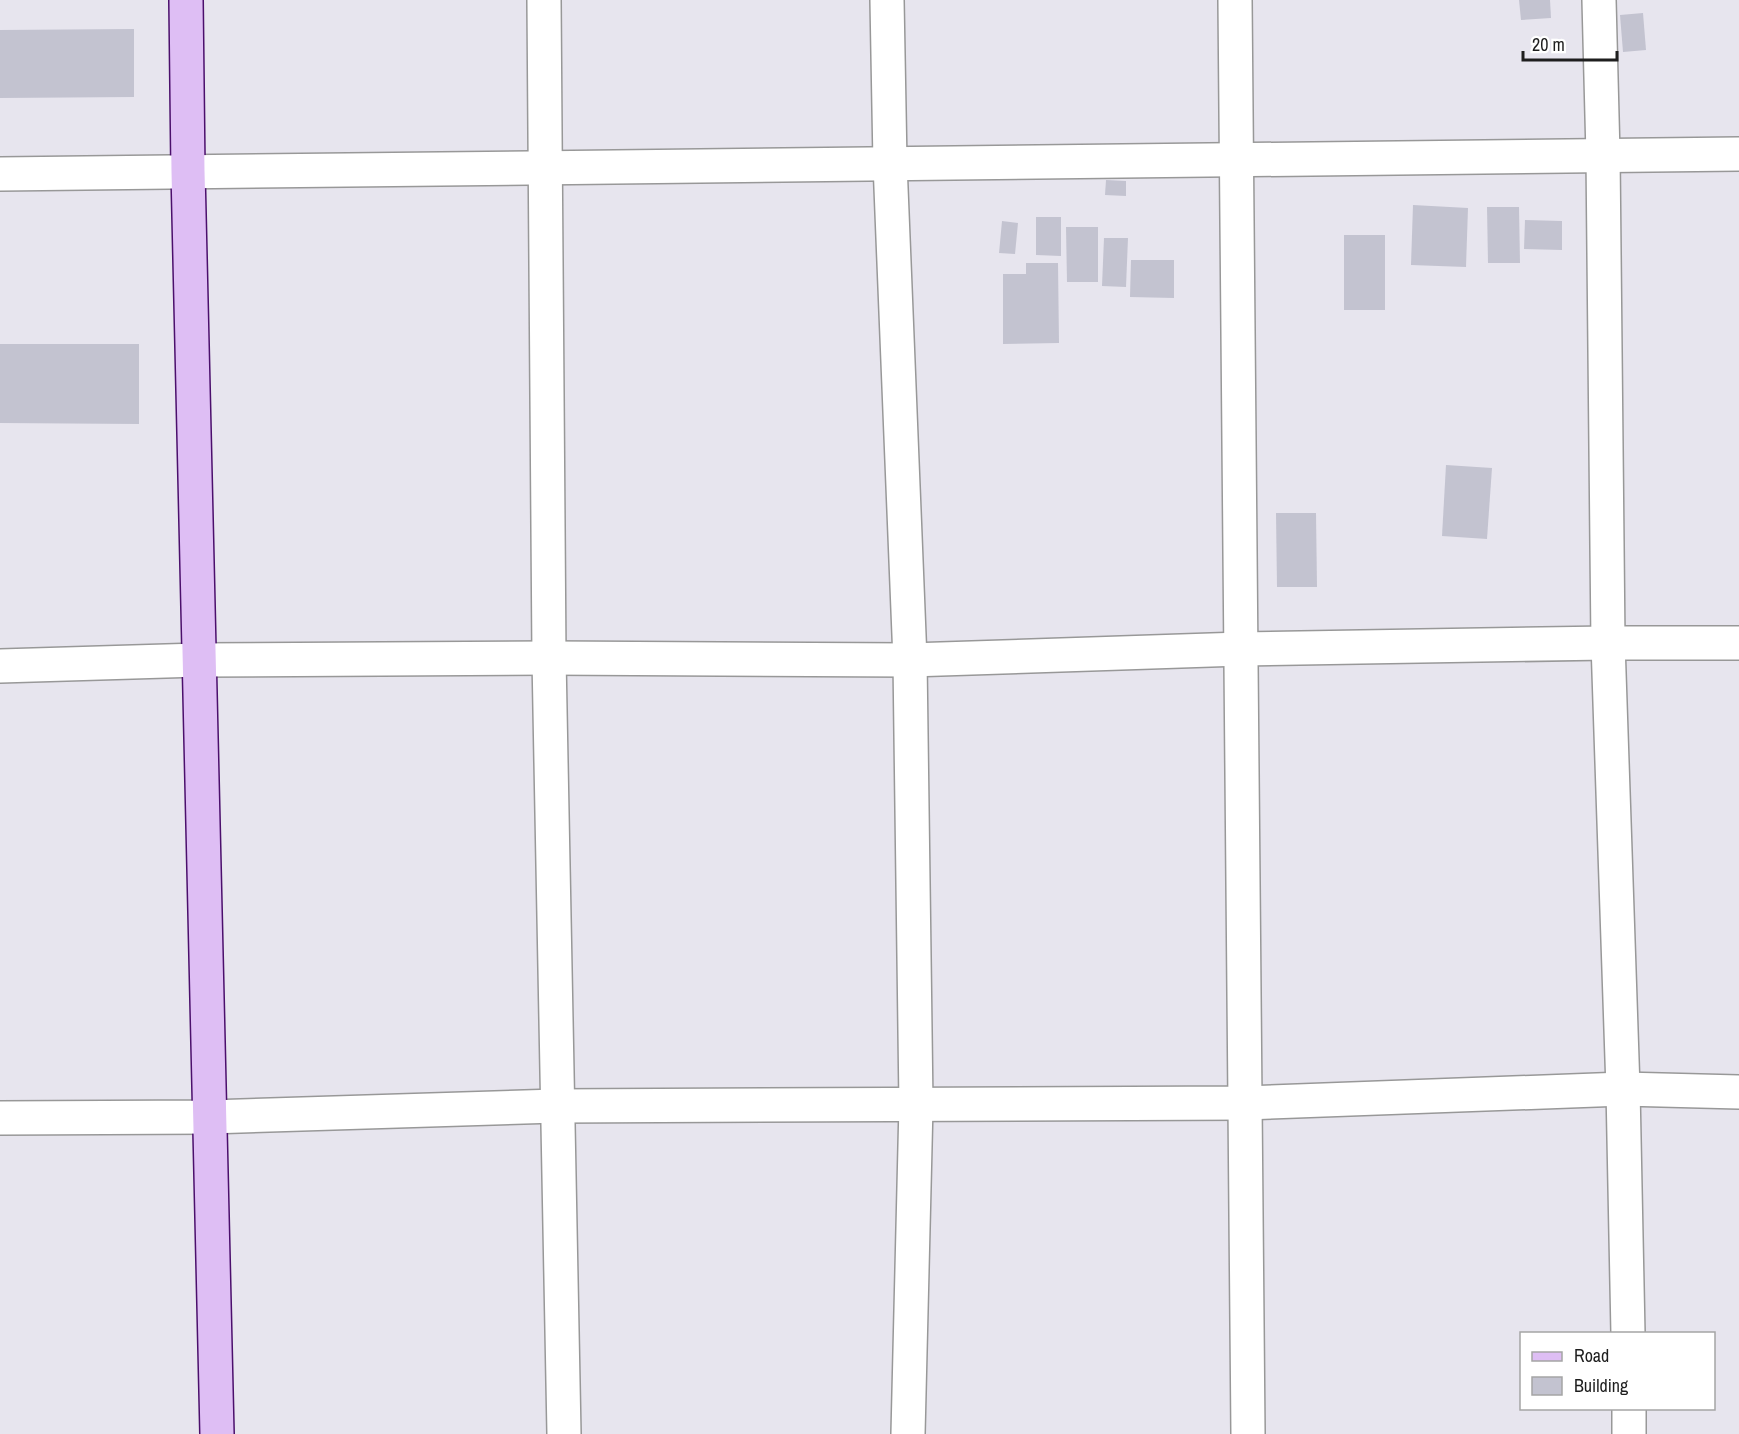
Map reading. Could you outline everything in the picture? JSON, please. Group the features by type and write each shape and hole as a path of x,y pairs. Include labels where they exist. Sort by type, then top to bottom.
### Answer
{"main road":[{"path":"186,0 217,1434"}],"street":[{"path":"544,0 549,658 564,1434"},
{"path":"887,0 890,164 910,660 916,1105 908,1434"},
{"path":"1235,0 1248,1434"},
{"path":"1599,0 1603,155 1608,642 1623,1089 1628,1332"},
{"path":"0,174 1739,154"},
{"path":"0,666 200,660 549,658 910,660 1241,649 1608,642 1739,643"},
{"path":"0,1118 210,1117 556,1106 1245,1103 1623,1089 1739,1092"},
{"path":"1629,1410 1629,1434"}],"building":[{"path":"1519,0 1550,0 1551,18 1521,20"},
{"path":"1643,13 1646,50 1623,52 1620,15"},
{"path":"134,29 134,97 0,98 0,30"},
{"path":"1106,180 1126,181 1126,196 1105,195"},
{"path":"1413,205 1468,208 1466,267 1411,265"},
{"path":"1487,207 1519,207 1520,263 1488,263"},
{"path":"1036,217 1061,217 1061,256 1036,255"},
{"path":"1525,220 1562,221 1562,250 1524,249"},
{"path":"1002,221 1018,223 1015,254 999,253"},
{"path":"1066,227 1098,227 1098,282 1067,282"},
{"path":"1344,235 1385,235 1385,310 1344,310"},
{"path":"1104,238 1128,238 1126,287 1102,286"},
{"path":"1131,260 1174,260 1174,298 1130,297"},
{"path":"1026,263 1058,263 1059,343 1003,344 1003,274 1026,274"},
{"path":"0,344 139,344 139,424 0,423"},
{"path":"1446,465 1492,468 1487,539 1442,536"},
{"path":"1276,513 1316,513 1317,587 1277,587"}]}
